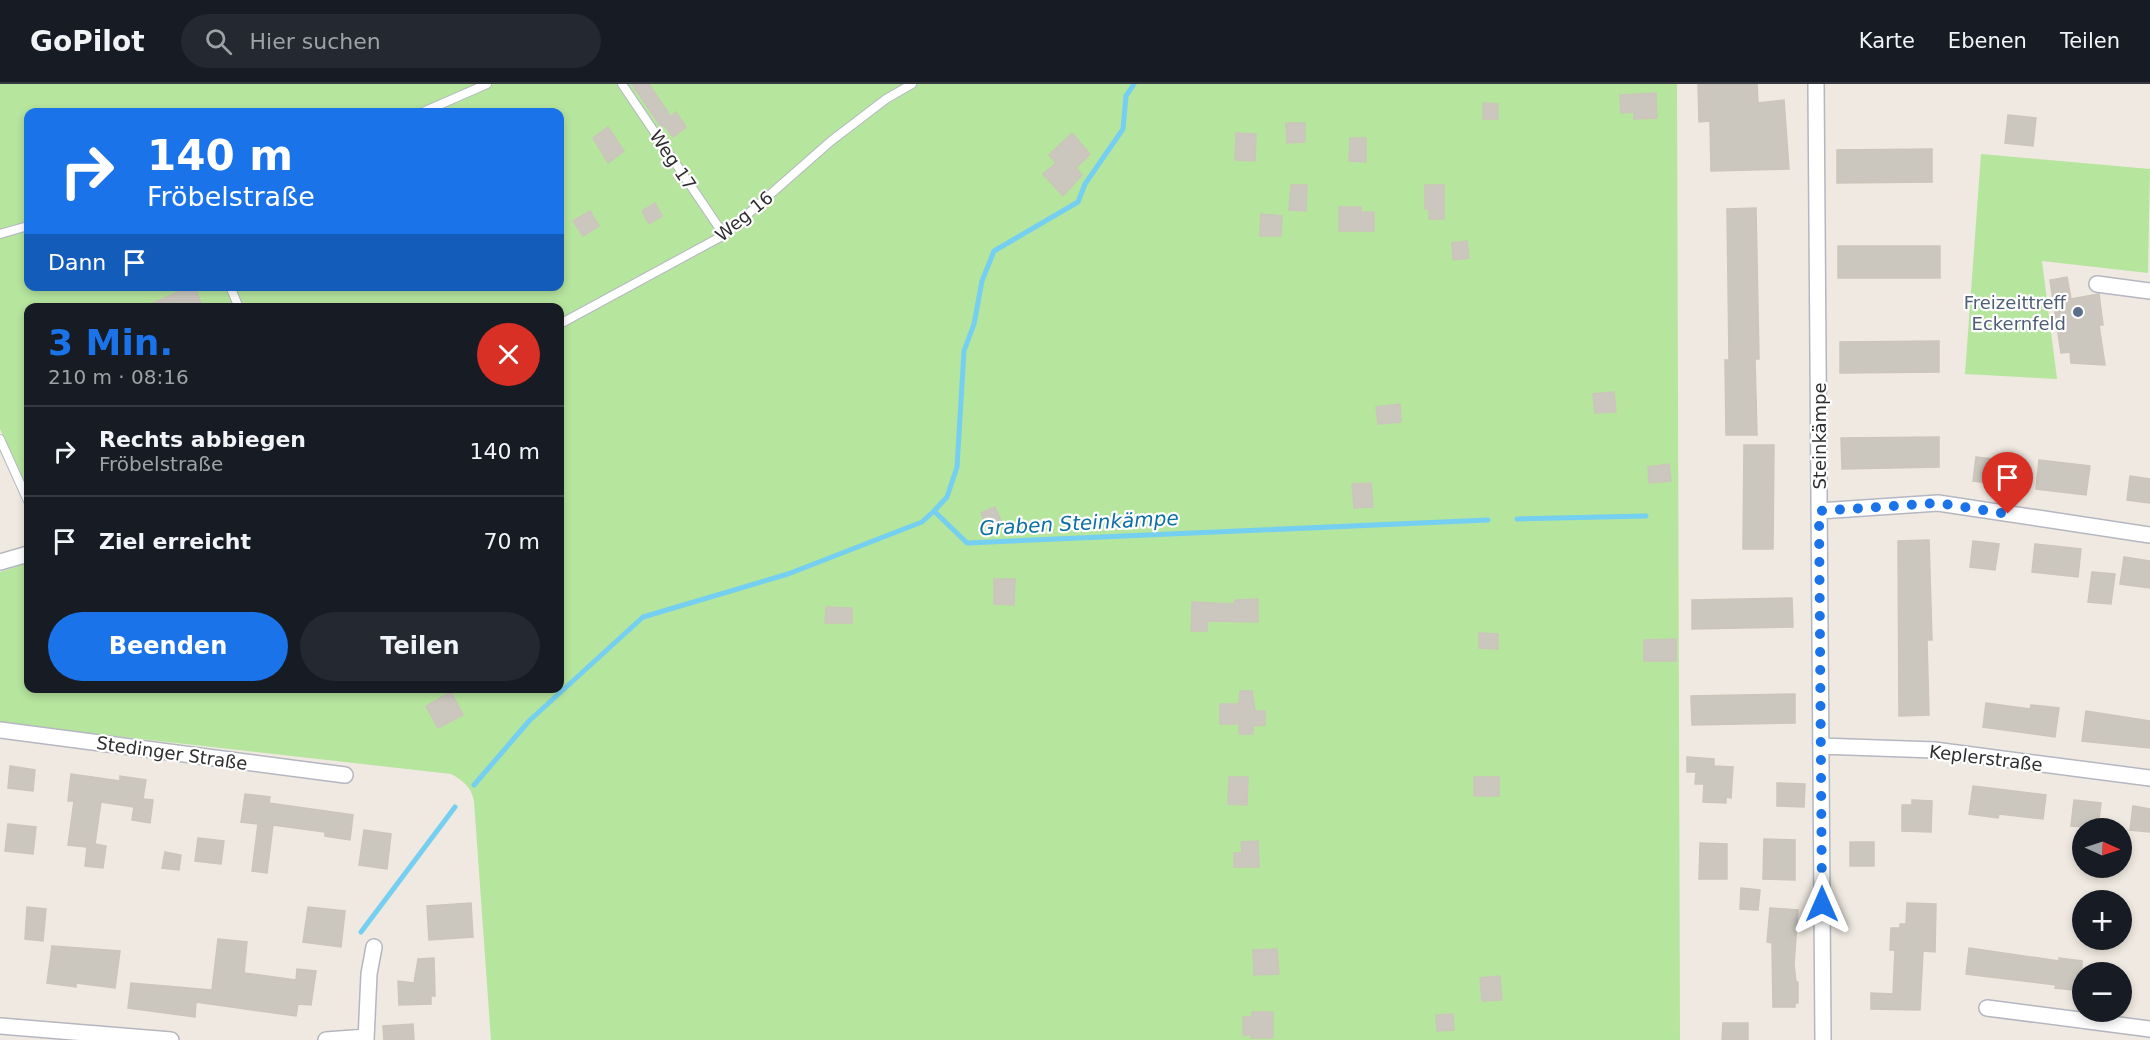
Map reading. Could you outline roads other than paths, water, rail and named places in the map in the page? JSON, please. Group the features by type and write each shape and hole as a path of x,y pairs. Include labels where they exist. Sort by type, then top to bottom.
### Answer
{"street":[{"name":"Steinkämpe","path":"1816,84 1823,1040"},
{"path":"2097,284 2150,291"},
{"path":"1819,511 1938,503 2150,535"},
{"path":"0,562 24,555"},
{"name":"Stedinger Straße","path":"0,729 345,775"},
{"name":"Keplerstraße","path":"1821,746 1934,750 2150,778"},
{"path":"326,1040 366,1038 369,974 374,947"},
{"path":"1987,1008 2150,1029"},
{"path":"0,1026 171,1040"}],"lane":[{"path":"432,108 487,84"},
{"name":"Weg 17","path":"622,84 724,235"},
{"name":"Weg 16","path":"564,322 724,235 831,141 886,99 912,84"},
{"path":"0,234 24,227"},
{"path":"0,439 24,492"}],"waterway":[{"name":"Graben Steinkämpe","path":"1134,84 1126,96 1123,129 1085,184 1078,202 994,251 982,281 974,324 964,351 957,467 947,497 934,511 967,543 1488,520"},
{"path":"564,689 643,617 788,574 922,522 934,511"},
{"name":"Graben Steinkämpe","path":"1517,519 1646,516"},
{"path":"474,785 529,721 560,693"},
{"path":"361,932 455,807"}],"place":[{"name":"Freizeittreff Eckernfeld","path":"2078,312"}]}
